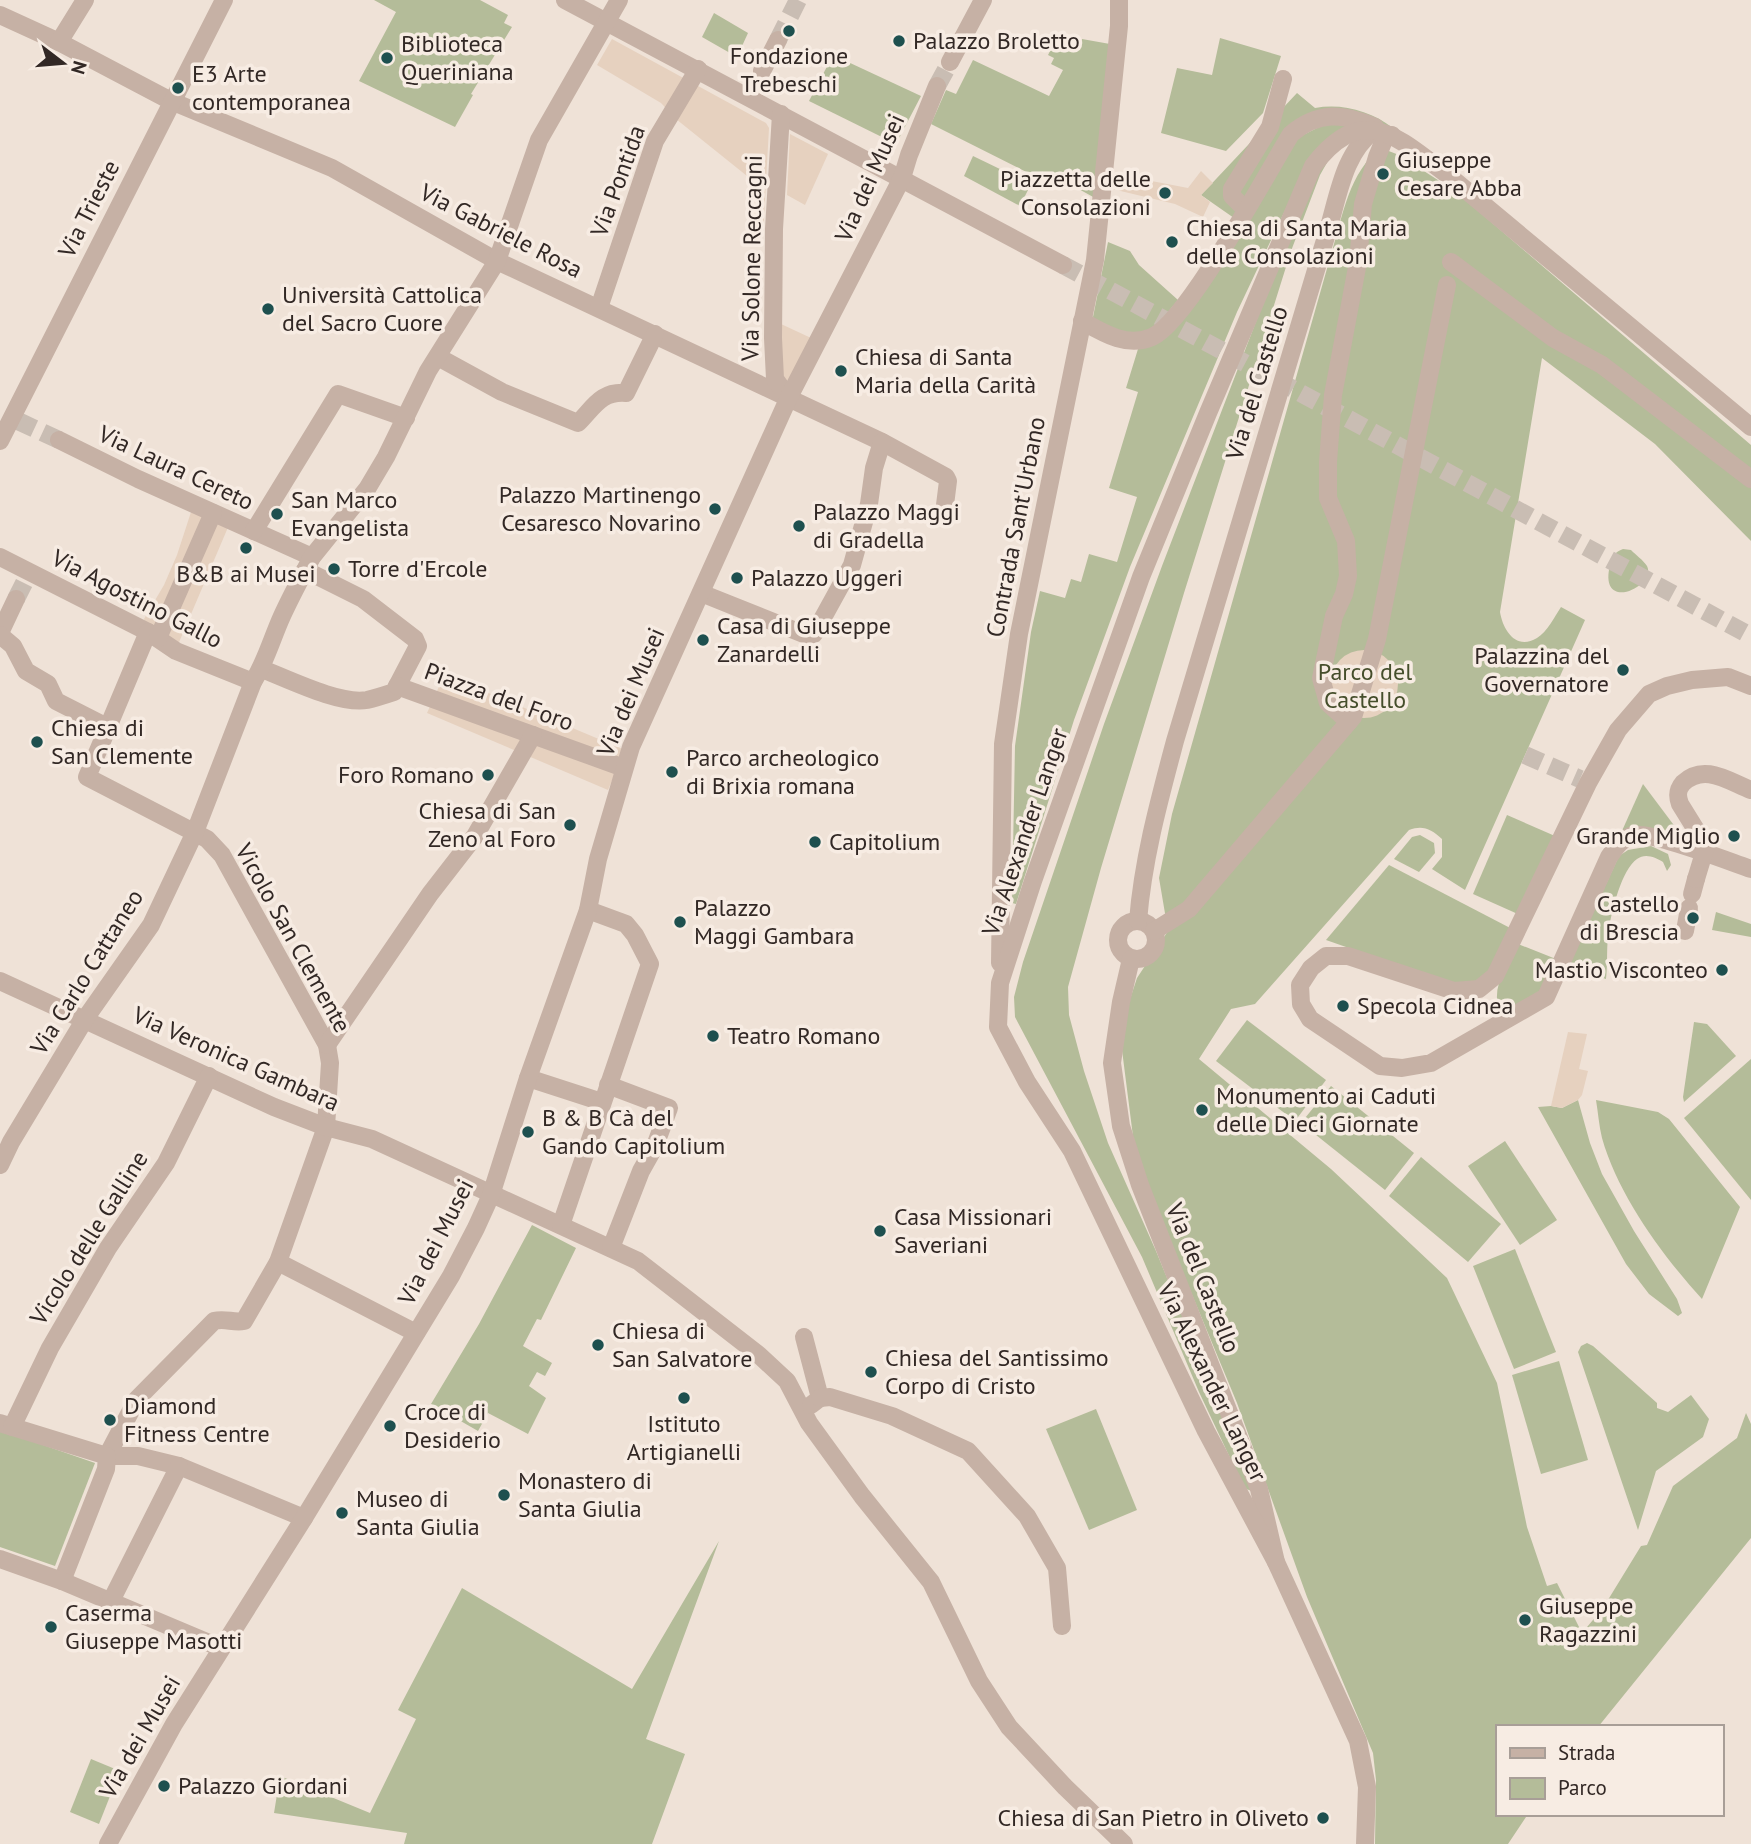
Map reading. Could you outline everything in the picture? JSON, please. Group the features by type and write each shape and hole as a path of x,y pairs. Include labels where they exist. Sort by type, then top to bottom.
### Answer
{"street":[{"path":"59,42 85,0"},
{"name":"Via Trieste","path":"0,441 224,0"},
{"path":"565,0 1063,265"},
{"name":"Via Carlo Cattaneo","path":"0,1165 5,1141 150,925 201,835 257,675 282,616 309,563 368,489 428,371 497,261 539,140 619,0"},
{"path":"950,62 983,0"},
{"name":"Contrada Sant'Urbano","path":"1000,983 1003,744 1019,634 1096,253 1119,26 1119,0"},
{"name":"Via Gabriele Rosa","path":"0,16 59,42 171,101 332,168 497,261 882,442 946,477 948,481 944,513"},
{"path":"762,71 778,40"},
{"name":"Via Pontida","path":"599,308 655,141 698,69"},
{"path":"1245,209 1232,196 1232,188 1270,127 1283,79"},
{"name":"Via dei Musei","path":"108,1844 174,1724 304,1518 457,1264 491,1195 528,1078 588,910 598,859 631,747 789,397 902,178 937,86"},
{"name":"Via Solone Reccagni","path":"781,114 774,229 773,338 775,379 789,397"},
{"path":"1082,321 1111,337 1135,341 1154,336 1181,310 1192,294 1291,134 1303,123 1331,116 1353,120 1383,132 1449,176 1751,427"},
{"path":"1349,722 1328,703 1321,678 1334,616 1348,576 1346,541 1328,498 1328,462 1333,395 1358,262 1363,204 1384,141 1383,132"},
{"name":"Via del Castello","path":"1138,921 1141,882 1172,754 1320,256 1352,155 1361,141 1383,132"},
{"name":"Via Alexander Langer","path":"1276,1562 1206,1432 1072,1151 1027,1082 998,1027 1000,983 1033,881 1141,577 1313,166 1328,146 1339,138 1350,133 1383,132"},
{"path":"1451,262 1553,338 1602,365 1751,479"},
{"path":"1154,931 1189,909 1349,722 1364,685 1377,639 1447,285"},
{"path":"438,357 502,391 578,423 603,397 626,393 654,334"},
{"path":"254,531 338,394 405,418"},
{"name":"Via Laura Cereto","path":"59,440 254,531 363,599 415,639 418,646 397,686"},
{"path":"701,593 806,635 814,634 852,565 882,442"},
{"name":"Vicolo San Clemente","path":"107,1456 137,1399 214,1321 244,1321 278,1262 326,1127 330,1063 327,1045 222,855 201,835 87,777 213,513"},
{"name":"Via Agostino Gallo","path":"0,557 28,574 153,635 176,650 355,701 394,692 397,686"},
{"path":"16,599 0,634 13,646 26,671 48,684 57,701 109,727"},
{"path":"1751,686 1728,677 1692,680 1667,686 1618,730 1584,781 1570,834 1495,976 1479,989 1454,991 1348,956 1326,956 1311,968 1300,985 1301,1004 1310,1019 1380,1066 1402,1068 1431,1063 1546,997 1609,857 1621,841 1636,834 1656,838 1751,869"},
{"name":"Piazza del Foro","path":"397,686 624,768"},
{"path":"327,1045 430,894 475,836 533,735"},
{"path":"1685,932 1690,901 1706,846 1680,804 1677,797 1679,787 1693,774 1707,772 1751,790"},
{"path":"561,1226 650,964 626,924 588,910"},
{"path":"1130,922 1144,922 1154,931 1156,938 1152,953 1146,957 1131,959 1119,949 1119,933 1130,922"},
{"name":"Via del Castello","path":"1131,959 1121,1002 1112,1063 1121,1126 1144,1197 1259,1489 1276,1562 1357,1741 1367,1787 1365,1844"},
{"name":"Via Veronica Gambara","path":"0,981 274,1107 326,1127 372,1139 638,1261 759,1355 787,1381 803,1412 862,1496 931,1582 979,1681 1009,1727 1065,1787 1124,1844"},
{"name":"Vicolo delle Galline","path":"6,1425 108,1248 166,1163 209,1076"},
{"path":"528,1078 607,1090 669,1108 655,1146 640,1171 611,1248"},
{"name":"Via dei Musei","path":"278,1262 416,1333"},
{"path":"804,1338 820,1398"},
{"path":"803,1412 820,1398 830,1397 892,1416 968,1451 1027,1516 1057,1568 1062,1626"},
{"path":"6,1425 107,1456 138,1456 179,1466 304,1518"},
{"path":"62,1581 106,1469 107,1456"},
{"path":"111,1601 179,1466"},
{"path":"0,1559 62,1581 221,1648"}],"green space":[{"path":"374,0 480,0 508,15 504,23 512,27 471,94 473,95 455,127 359,81 396,12"},
{"path":"714,13 748,33 737,57 702,37"},
{"path":"1220,38 1281,56 1263,113 1226,151 1161,133 1177,68 1212,75"},
{"path":"1082,39 1110,44 1095,198 1055,176 1050,184 931,124 946,90 956,94 973,60 1049,96 1063,70 1051,64 1054,58 1048,55 1054,43 1071,49"},
{"path":"833,55 921,96 896,144 809,101"},
{"path":"1297,93 1315,108 1356,110 1393,128 1314,115 1234,218 1201,195"},
{"path":"1329,122 1364,127 1307,164 1237,312 1130,567 1074,720 1016,904 1012,903 1015,746 1031,632 1040,591 1065,598 1071,579 1081,582 1089,554 1117,562 1137,497 1109,488 1138,392 1126,388 1138,349 1160,340 1295,139"},
{"path":"1337,145 1320,175 1291,251 1184,593 1068,987 1069,1015 1108,1143 1156,1251 1252,1491 1246,1489 1240,1479 1199,1392 1142,1257 1015,1017 1014,997 1023,962 1104,724 1162,566 1316,168"},
{"name":"Parco del Castello","path":"1381,148 1399,155 1455,191 1751,445 1751,541 1655,444 1542,358 1500,612 1507,632 1523,642 1541,635 1561,607 1585,620 1465,890 1432,869 1442,857 1442,839 1427,829 1409,830 1255,1004 1231,1009 1199,1059 1331,1169 1447,1278 1497,1383 1527,1527 1547,1586 1557,1583 1582,1633 1603,1608 1641,1546 1647,1545 1673,1486 1737,1438 1746,1413 1751,1424 1751,1538 1600,1725 1496,1725 1496,1816 1527,1816 1508,1844 1375,1844 1376,1780 1373,1753 1307,1597 1237,1403 1136,1160 1122,1050 1129,1002 1137,978 1168,931 1159,878 1172,814 1340,223 1354,182 1370,158"},
{"path":"973,156 1031,184 1020,206 964,176"},
{"path":"1108,242 1130,251 1139,265 1178,300 1158,324 1143,334 1136,335 1113,329 1096,323 1093,317"},
{"path":"1623,549 1631,550 1647,566 1648,574 1637,587 1619,592 1612,589 1609,580 1610,565 1616,553"},
{"path":"1643,784 1685,840 1617,842"},
{"path":"1507,815 1555,836 1520,915 1473,894"},
{"path":"1420,835 1434,843 1435,853 1419,872 1394,859 1412,837"},
{"path":"1651,846 1668,854 1671,865 1667,871 1663,862 1643,856 1632,864 1627,872 1610,922 1606,979 1580,971 1565,973 1619,856 1628,850"},
{"path":"1389,865 1514,930 1490,973 1475,984 1455,985 1326,940"},
{"path":"1716,912 1751,924 1751,937 1712,930"},
{"path":"1518,944 1556,959 1543,992 1502,1017 1498,1007 1498,988"},
{"path":"1247,1020 1326,1080 1295,1121 1216,1061"},
{"path":"1694,1022 1707,1024 1736,1056 1684,1102 1683,1097"},
{"path":"1751,1059 1751,1200 1684,1118"},
{"path":"1331,1086 1414,1153 1385,1190 1301,1123"},
{"path":"1578,1100 1602,1174 1677,1299 1682,1313 1678,1316 1649,1294 1626,1264 1538,1107 1562,1108"},
{"path":"1596,1100 1658,1112 1669,1119 1740,1207 1702,1299 1657,1244 1630,1202 1602,1138"},
{"path":"1505,1141 1557,1220 1520,1245 1468,1166"},
{"path":"1421,1157 1501,1224 1468,1262 1389,1196"},
{"path":"532,1225 576,1248 541,1320 537,1319 523,1346 552,1363 545,1376 537,1372 529,1386 546,1398 528,1434 488,1413 478,1431 431,1404 479,1324"},
{"path":"1515,1249 1556,1352 1514,1369 1473,1266"},
{"path":"1587,1343 1657,1403 1657,1408 1668,1412 1691,1395 1709,1419 1703,1437 1656,1471 1638,1530 1578,1352 1581,1346"},
{"path":"1559,1361 1588,1460 1541,1474 1512,1375"},
{"path":"1096,1409 1137,1510 1089,1530 1046,1429"},
{"path":"0,1430 95,1463 55,1566 0,1547"},
{"path":"719,1541 646,1739 685,1754 652,1844 404,1844 407,1833 274,1813 280,1776 370,1813 416,1719 398,1710 462,1588 632,1689"},
{"path":"91,1759 120,1771 99,1824 70,1812"}],"shaded area":[{"path":"612,39 766,123 769,128 763,235 752,180 676,119 661,103 597,65"},
{"path":"790,134 828,154 805,205 787,195"},
{"name":"Piazzetta delle Consolazioni","path":"1201,171 1213,183 1201,195 1210,202 1203,217 1175,204 1108,188 1110,173 1188,188"},
{"path":"781,324 824,344 797,394 783,379"},
{"path":"192,509 229,525 177,647 148,632 144,619 164,585"},
{"path":"1364,650 1377,653 1388,660 1395,671 1398,684 1395,697 1388,708 1377,715 1364,718 1351,715 1340,708 1333,697 1330,684 1333,671 1340,660 1351,653"},
{"path":"442,680 472,686 625,750 608,790 427,713"},
{"path":"1568,1032 1587,1034 1579,1069 1588,1071 1582,1095 1562,1108 1551,1106"}],"tunnel":[{"path":"778,40 798,0"},
{"path":"937,86 950,62"},
{"path":"1063,265 1751,636"},
{"path":"18,421 59,440"},
{"path":"16,599 27,577"},
{"path":"1525,755 1580,779"}],"place":[{"name":"Fondazione Trebeschi","path":"789,31"},
{"name":"Palazzo Broletto","path":"899,41"},
{"name":"Biblioteca Queriniana","path":"387,58"},
{"name":"E3 Arte contemporanea","path":"178,88"},
{"name":"Giuseppe Cesare Abba","path":"1383,174"},
{"name":"Piazzetta delle Consolazioni","path":"1165,193"},
{"name":"Chiesa di Santa Maria delle Consolazioni","path":"1172,242"},
{"name":"Università Cattolica del Sacro Cuore","path":"268,309"},
{"name":"Chiesa di Santa Maria della Carità","path":"841,371"},
{"name":"Palazzo Martinengo Cesaresco Novarino","path":"715,509"},
{"name":"San Marco Evangelista","path":"277,514"},
{"name":"Palazzo Maggi di Gradella","path":"799,526"},
{"name":"B&B ai Musei","path":"246,548"},
{"name":"Torre d'Ercole","path":"334,569"},
{"name":"Palazzo Uggeri","path":"737,578"},
{"name":"Casa di Giuseppe Zanardelli","path":"703,640"},
{"name":"Palazzina del Governatore","path":"1623,670"},
{"name":"Chiesa di San Clemente","path":"37,742"},
{"name":"Parco archeologico di Brixia romana","path":"672,772"},
{"name":"Foro Romano","path":"488,775"},
{"name":"Chiesa di San Zeno al Foro","path":"570,825"},
{"name":"Grande Miglio","path":"1734,836"},
{"name":"Capitolium","path":"815,842"},
{"name":"Castello di Brescia","path":"1693,918"},
{"name":"Palazzo Maggi Gambara","path":"680,922"},
{"name":"Mastio Visconteo","path":"1722,970"},
{"name":"Specola Cidnea","path":"1343,1006"},
{"name":"Teatro Romano","path":"713,1036"},
{"name":"Monumento ai Caduti delle Dieci Giornate","path":"1202,1110"},
{"name":"B & B Cà del Gando Capitolium","path":"528,1132"},
{"name":"Casa Missionari Saveriani","path":"880,1231"},
{"name":"Chiesa di San Salvatore","path":"598,1345"},
{"name":"Chiesa del Santissimo Corpo di Cristo","path":"871,1372"},
{"name":"Istituto Artigianelli","path":"684,1398"},
{"name":"Diamond Fitness Centre","path":"110,1420"},
{"name":"Croce di Desiderio","path":"390,1426"},
{"name":"Monastero di Santa Giulia","path":"504,1495"},
{"name":"Museo di Santa Giulia","path":"342,1513"},
{"name":"Giuseppe Ragazzini","path":"1525,1620"},
{"name":"Caserma Giuseppe Masotti","path":"51,1627"},
{"name":"Palazzo Giordani","path":"164,1786"},
{"name":"Chiesa di San Pietro in Oliveto","path":"1323,1818"}]}
